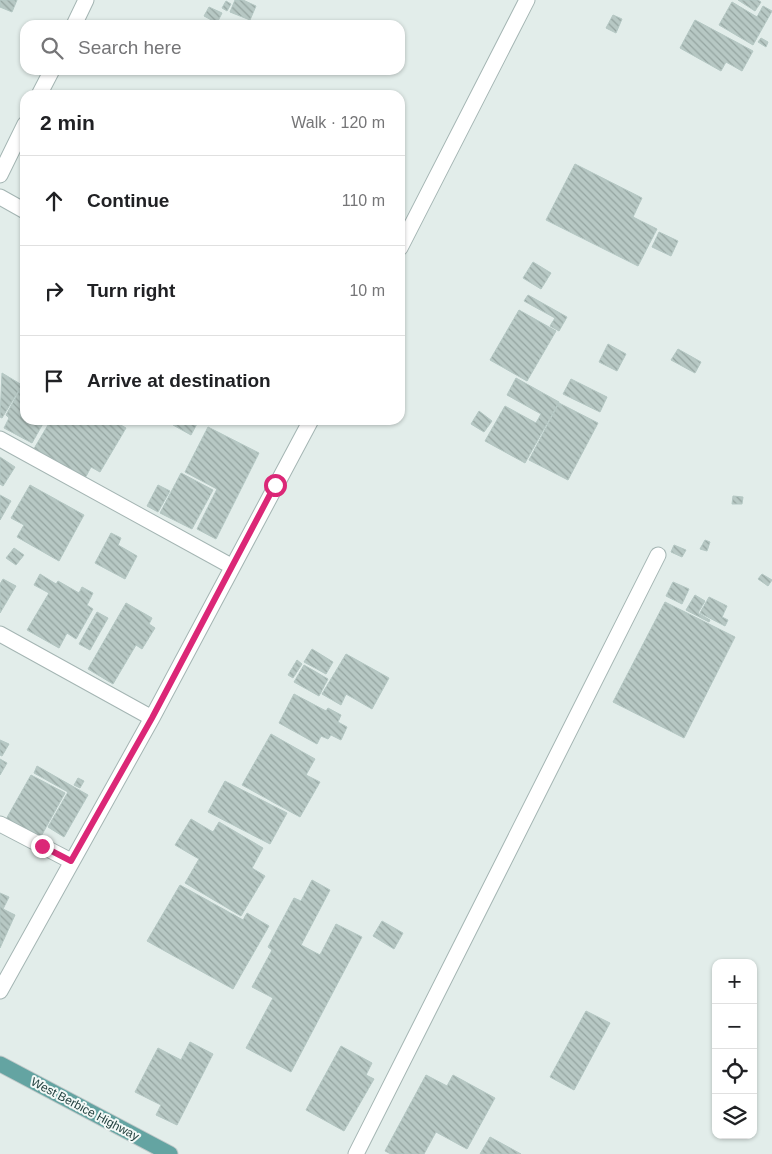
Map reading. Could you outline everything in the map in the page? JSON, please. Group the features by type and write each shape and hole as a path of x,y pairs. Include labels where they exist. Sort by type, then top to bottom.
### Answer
{"main road":[{"name":"West Berbice Highway","path":"0,1064 170,1154"}],"street":[{"path":"76,20 86,0"},
{"path":"405,238 527,0"},
{"path":"42,90 49,75"},
{"path":"0,175 20,134"},
{"path":"0,198 20,208"},
{"path":"0,991 152,718 231,566 308,425"},
{"path":"0,439 231,566"},
{"path":"356,1154 658,555"},
{"path":"0,634 152,718"},
{"path":"0,824 71,861"}],"building":[{"path":"0,0 17,0 12,12 0,7"},
{"path":"235,0 243,0 256,6 250,20 230,12"},
{"path":"738,0 758,0 761,2 755,11"},
{"path":"226,1 231,4 227,11 222,8"},
{"path":"732,2 757,17 763,6 772,11 753,45 719,25"},
{"path":"209,7 222,13 218,20 211,20 204,16"},
{"path":"613,15 622,19 616,33 606,28"},
{"path":"695,20 753,51 742,71 726,62 721,71 680,48"},
{"path":"761,38 768,42 766,47 758,42"},
{"path":"575,164 642,198 633,217 657,229 638,266 546,220"},
{"path":"659,232 678,241 671,256 652,247"},
{"path":"533,262 551,273 541,289 523,278"},
{"path":"528,295 567,317 559,331 550,326 555,318 524,301"},
{"path":"519,310 556,331 527,381 490,360"},
{"path":"608,344 626,354 617,371 599,362"},
{"path":"678,349 701,362 695,373 671,360"},
{"path":"2,373 20,384 20,388 2,418 0,417"},
{"path":"516,378 559,402 525,463 485,441 505,406 536,423 541,414 507,395"},
{"path":"571,379 607,397 600,412 563,394"},
{"path":"20,389 20,425 42,425 32,443 4,428 9,418 6,415"},
{"path":"559,403 598,423 568,480 529,460"},
{"path":"479,411 492,421 484,432 471,424"},
{"path":"48,425 121,425 126,428 100,472 91,467 83,482 32,452"},
{"path":"173,425 196,425 191,435"},
{"path":"208,427 259,453 216,539 197,529 217,489 185,472"},
{"path":"0,457 15,467 3,486 0,484"},
{"path":"181,473 213,490 192,529 160,513"},
{"path":"30,485 84,515 59,561 17,537 24,525 11,518"},
{"path":"158,485 170,491 158,512 147,506"},
{"path":"0,495 11,501 0,520"},
{"path":"733,496 743,497 742,504 732,504"},
{"path":"111,533 121,538 118,545 137,556 125,579 95,563"},
{"path":"705,540 710,542 707,551 700,549"},
{"path":"674,545 686,550 682,557 671,552"},
{"path":"14,548 24,555 16,565 6,558"},
{"path":"40,574 56,584 58,581 79,593 82,587 93,593 87,605 93,609 76,639 67,633 59,648 27,630 49,593 34,585"},
{"path":"762,574 772,580 768,586 758,579"},
{"path":"3,579 16,586 0,613 0,584"},
{"path":"673,582 689,589 682,604 666,596"},
{"path":"695,595 705,601 698,613 710,620 709,622 686,610"},
{"path":"709,597 727,606 722,617 728,620 725,626 700,613"},
{"path":"665,602 735,637 684,738 613,702"},
{"path":"126,603 152,618 149,624 155,628 142,649 136,645 113,684 88,669"},
{"path":"97,612 108,618 90,650 79,644"},
{"path":"312,649 333,662 326,674 304,662"},
{"path":"346,654 389,678 372,709 346,694 341,705 322,694"},
{"path":"297,660 302,664 293,678 288,675"},
{"path":"304,665 328,679 319,696 294,682"},
{"path":"294,694 326,711 328,708 341,715 338,722 347,727 341,740 331,735 328,739 321,736 317,744 279,723"},
{"path":"271,734 315,759 306,775 320,782 300,817 242,785"},
{"path":"0,740 9,744 2,756 0,755"},
{"path":"0,759 7,763 0,775"},
{"path":"37,766 88,795 64,837 48,827 68,792 34,773"},
{"path":"31,775 65,793 39,840 5,821"},
{"path":"78,778 84,781 80,788 74,785"},
{"path":"225,781 287,813 270,844 208,812"},
{"path":"191,819 213,832 219,822 263,848 252,868 265,876 241,916 185,883 199,859 175,845"},
{"path":"312,880 330,890 301,945 320,955 336,924 362,937 291,1072 246,1048 273,998 252,987 272,950 268,947 294,898 301,901"},
{"path":"180,885 243,920 247,913 269,926 233,989 147,941"},
{"path":"0,893 9,897 3,909 15,915 0,948"},
{"path":"382,921 403,933 394,949 373,936"},
{"path":"586,1011 610,1023 574,1090 550,1077"},
{"path":"190,1042 213,1054 177,1125 156,1115 161,1105 135,1092 158,1048 181,1060"},
{"path":"341,1046 372,1063 366,1075 374,1079 344,1131 306,1110"},
{"path":"426,1075 447,1086 453,1075 495,1098 467,1149 436,1132 424,1154 391,1154 385,1151"},
{"path":"490,1137 521,1154 480,1154"}],"route":[{"path":"42,846 71,861 152,718 275,485"}]}
